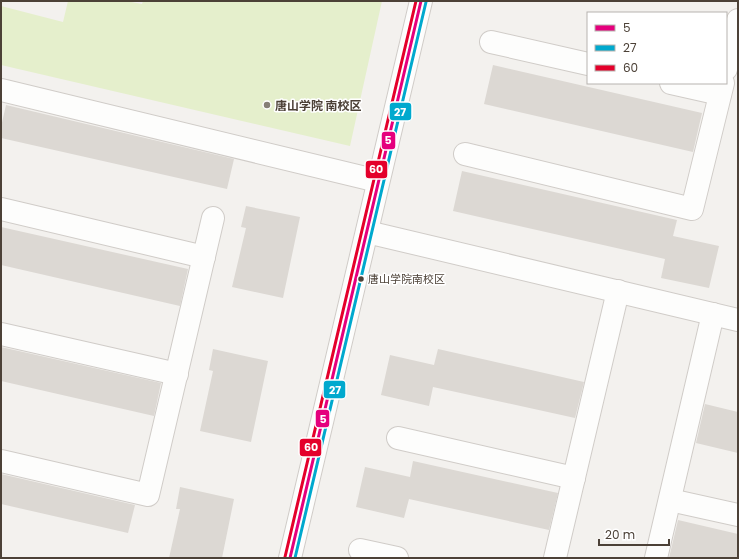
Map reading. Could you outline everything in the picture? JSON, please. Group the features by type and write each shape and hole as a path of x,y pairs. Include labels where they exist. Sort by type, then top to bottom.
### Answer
{"street":[{"path":"290,558 421,1"},
{"path":"727,65 738,20"},
{"path":"491,42 587,64"},
{"path":"465,154 692,210 721,89 679,84"},
{"path":"1,90 378,181"},
{"path":"1,209 204,257"},
{"path":"1,461 148,495 213,218"},
{"path":"367,232 738,320"},
{"path":"555,558 618,291"},
{"path":"656,558 713,314"},
{"path":"1,334 177,374"},
{"path":"398,438 574,478"},
{"path":"670,500 738,515"},
{"path":"360,550 397,558"}],"green space":[{"name":"唐山学院 南校区","path":"68,1 126,1 142,4 143,1 382,1 350,146 1,65 1,6 63,22"}],"building":[{"path":"493,65 702,113 693,152 484,104"},
{"path":"6,105 234,159 227,189 1,138 1,127"},
{"path":"462,171 677,220 673,236 719,246 709,288 661,278 665,259 453,211"},
{"path":"246,206 300,217 283,298 232,287 246,228 241,227"},
{"path":"1,227 188,269 180,306 1,265"},
{"path":"1,347 161,383 154,416 1,381"},
{"path":"213,349 268,361 251,442 200,431 213,371 209,370"},
{"path":"438,349 584,382 575,418 433,387 429,406 381,395 390,355 434,365"},
{"path":"705,404 738,412 738,453 696,443"},
{"path":"413,461 558,493 549,530 409,499 404,518 356,507 365,467 410,477"},
{"path":"1,474 135,505 128,533 1,504"},
{"path":"180,487 234,499 222,558 169,558 180,509 176,509"},
{"path":"678,520 738,534 738,558 669,558"}],"transit line":[{"name":"60","path":"285,557 416,1"},
{"name":"5","path":"290,558 421,1"},
{"name":"27","path":"295,558 426,2"}],"place":[{"name":"唐山学院 南校区","path":"267,105"},
{"name":"唐山学院南校区","path":"361,279"}]}
